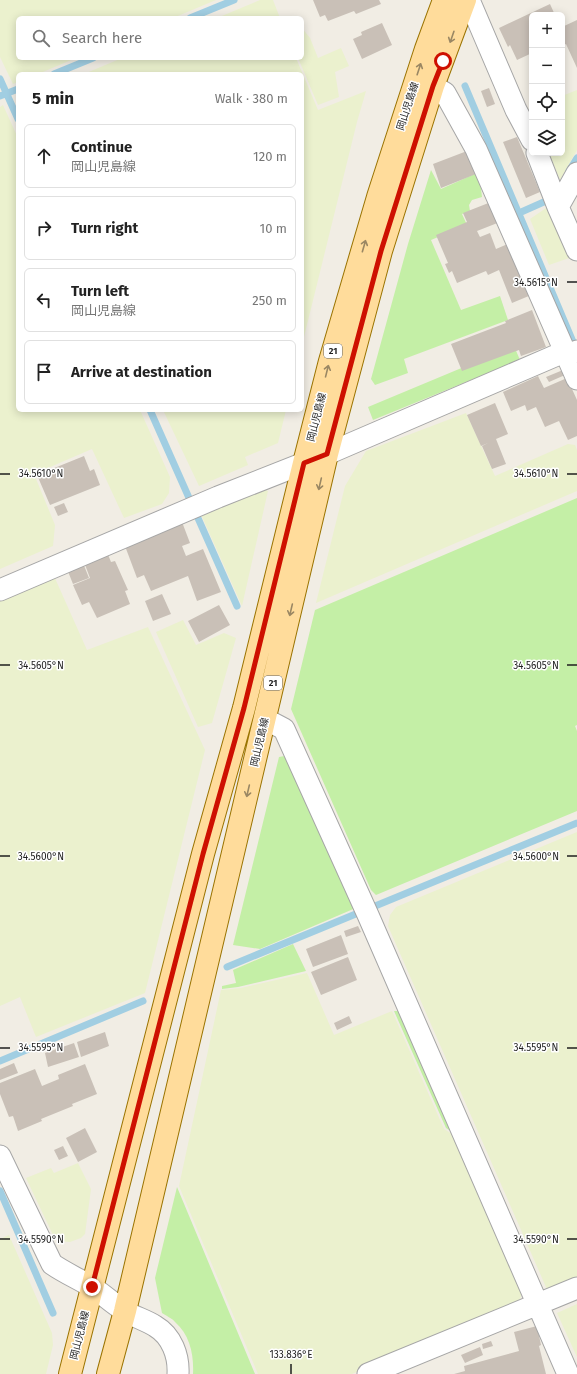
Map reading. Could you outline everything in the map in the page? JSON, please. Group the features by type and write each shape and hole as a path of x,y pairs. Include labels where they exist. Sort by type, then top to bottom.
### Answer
{"main road":[{"name":"岡山児島線","path":"70,1374 203,854 244,708 330,361 378,197 426,49 444,0"},
{"name":"岡山児島線","path":"108,1374 125,1311 327,454 381,251 433,86 465,0"}],"street":[{"path":"469,0 516,110 529,134"},
{"path":"433,86 445,93 476,149 570,353 577,380"},
{"path":"538,156 577,250"},
{"path":"558,206 577,173"},
{"path":"0,590 327,454 557,355 570,353"},
{"path":"265,719 284,729 366,910 568,1374"},
{"path":"0,1156 52,1264 92,1287 125,1311 156,1326 166,1335 174,1348 178,1362 178,1374"},
{"path":"368,1374 540,1310 577,1288"}],"green space":[{"path":"0,0 216,0 178,16 16,16 16,60 71,60 43,72 16,72 16,83 13,84 0,57"},
{"path":"260,0 273,0 279,16 222,16"},
{"path":"304,30 310,38 318,58 341,48 349,66 335,72 339,97 318,105 299,60 304,60"},
{"path":"117,60 297,60 302,72 89,72"},
{"path":"304,77 318,110 366,91 304,337"},
{"path":"577,90 577,150 560,180 550,156 565,156 565,95"},
{"path":"3,105 16,134 16,412 141,412 170,477 169,493 162,504 124,518 92,449 34,474 55,525 53,546 0,569 0,107"},
{"path":"431,170 441,189 479,172 482,197 472,200 469,205 470,211 462,214 467,225 431,240 461,310 500,296 508,320 404,359 408,373 375,385 371,379 408,244"},
{"path":"549,206 572,257 549,265 530,219"},
{"path":"514,346 520,360 373,420 368,407"},
{"path":"164,412 286,412 278,443 245,457 248,465 199,486"},
{"path":"466,413 495,476 568,444 575,445 577,450 577,491 316,603 345,486 366,451"},
{"path":"263,489 268,491 242,606 199,510"},
{"path":"577,498 577,725 575,726 577,731 577,811 376,895 371,890 291,709 315,610"},
{"path":"54,576 87,650 148,627 205,750 145,993 36,1037 20,997 0,1006 0,598"},
{"path":"183,620 196,645 224,633 236,638 212,723 198,727 156,632"},
{"path":"290,755 358,907 260,949 233,945 279,757"},
{"path":"577,832 577,1282 549,1294 388,926 390,915 396,907"},
{"path":"293,944 306,971 238,987 222,989 222,986 236,983 233,970"},
{"path":"307,973 334,1035 392,1011 444,1129 457,1137 522,1292 520,1299 514,1306 352,1374 258,1374 179,1186 221,990 241,988"},
{"path":"394,1011 401,1011 457,1135 446,1128"},
{"path":"78,1163 91,1189 85,1234 81,1238 70,1242 59,1241 53,1235 26,1178 51,1168 54,1173"},
{"path":"177,1187 255,1374 193,1374 192,1353 188,1339 180,1327 171,1318 162,1313 155,1278"},
{"path":"9,1235 52,1333 53,1345 46,1374 0,1374 0,1239"},
{"path":"577,1304 577,1357 557,1313"}],"building":[{"path":"313,0 379,0 381,4 356,14 354,11 328,21 325,15 320,17"},
{"path":"550,4 554,12 533,12"},
{"path":"529,14 529,54 517,60 510,45 508,47 499,28"},
{"path":"577,20 577,68 565,44 565,26"},
{"path":"382,23 392,45 362,59 353,39 362,35 361,32"},
{"path":"489,88 495,104 487,107 481,91"},
{"path":"517,137 540,192 526,198 503,142"},
{"path":"467,151 476,174 441,188 433,164"},
{"path":"491,202 500,222 477,231 480,237 490,233 496,249 515,241 536,293 512,303 499,270 488,275 486,271 457,283 452,271 449,273 445,264 448,263 436,235 467,222 463,213"},
{"path":"532,310 546,347 521,356 519,350 462,371 451,344 506,323 505,321"},
{"path":"563,370 565,375 549,382 546,377"},
{"path":"538,376 544,388 567,378 577,400 577,436 568,440 559,421 545,427 536,407 527,411 525,405 511,411 503,392"},
{"path":"495,403 508,434 496,439 506,464 492,469 482,446 488,443 481,446 467,415"},
{"path":"84,456 90,471 94,469 100,485 50,505 37,475"},
{"path":"64,503 68,512 58,516 54,507"},
{"path":"182,522 190,543 182,546 186,556 203,549 221,592 197,601 188,576 151,591 144,575 137,578 125,546"},
{"path":"107,552 111,562 115,561 128,590 125,591 130,604 97,618 89,602 82,605 73,585 90,578 84,562"},
{"path":"83,563 89,578 73,584 67,569"},
{"path":"162,594 171,614 153,621 145,601"},
{"path":"219,605 230,625 199,642 188,621"},
{"path":"358,926 361,932 346,937 344,931"},
{"path":"341,935 348,954 313,967 306,949"},
{"path":"348,957 357,980 321,995 311,972"},
{"path":"349,1016 352,1023 337,1030 334,1023"},
{"path":"105,1032 109,1046 81,1057 77,1042"},
{"path":"74,1043 79,1057 48,1067 45,1053"},
{"path":"14,1063 18,1073 0,1080 0,1069"},
{"path":"85,1064 97,1094 72,1104 73,1106 41,1119 42,1121 18,1131 13,1116 9,1117 0,1094 0,1083 35,1069 42,1086 59,1079 58,1075"},
{"path":"85,1128 97,1152 78,1162 66,1138"},
{"path":"63,1146 68,1156 59,1160 54,1150"},
{"path":"537,1326 541,1345 539,1346 546,1374 454,1374 465,1371 464,1366 519,1351 514,1332"},
{"path":"491,1341 493,1346 483,1349 482,1344"},
{"path":"480,1347 483,1355 465,1363 461,1355"}],"waterway":[{"path":"195,16 234,0"},
{"path":"59,72 88,60"},
{"path":"0,79 16,115"},
{"path":"465,86 576,349"},
{"path":"0,96 16,90"},
{"path":"569,171 577,158"},
{"path":"519,213 546,201"},
{"path":"151,412 237,606"},
{"path":"227,967 577,823"},
{"path":"0,1061 143,1001"},
{"path":"0,1191 53,1313"}],"route":[{"path":"92,1287 203,854 244,708 304,463 327,454 381,251 433,86 443,61"}]}
